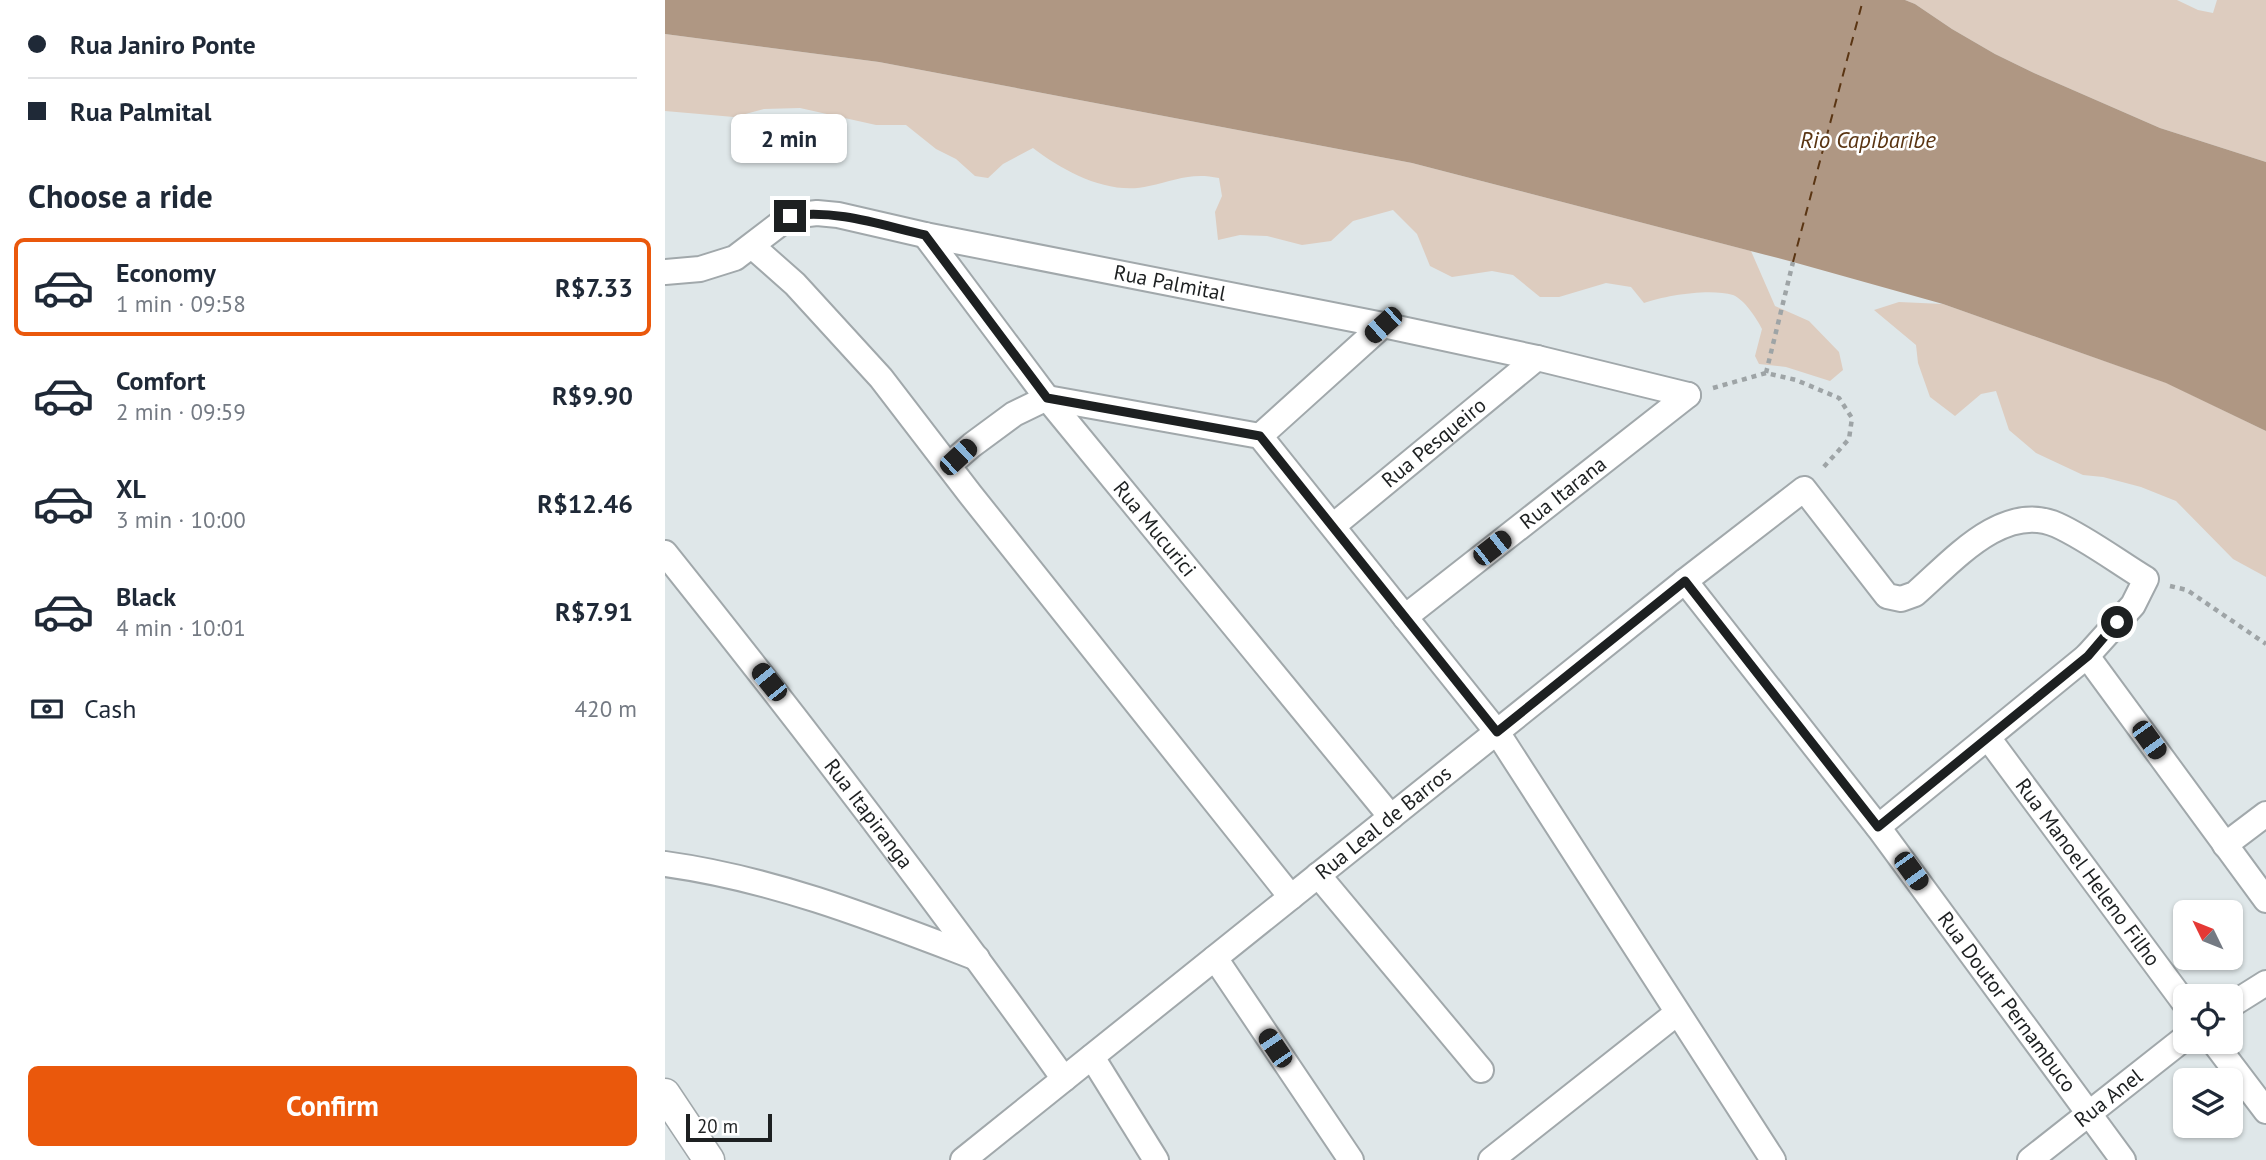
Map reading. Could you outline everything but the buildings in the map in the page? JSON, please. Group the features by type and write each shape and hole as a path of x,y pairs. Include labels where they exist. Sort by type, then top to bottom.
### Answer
{"street":[{"name":"Rua Palmital","path":"665,272 700,269 735,258 790,216 817,213 1383,325 1537,358 1688,395"},
{"name":"Rua Mucurici","path":"925,235 1047,398 1391,817"},
{"path":"752,246 795,284 881,378 1291,897"},
{"path":"1260,436 1383,325"},
{"name":"Rua Pesqueiro","path":"1333,526 1537,358"},
{"name":"Rua Itarana","path":"1405,617 1688,395"},
{"path":"949,466 1014,414 1047,398 1260,436 1497,732 1773,1160"},
{"path":"1804,489 1887,596 1901,600 1915,594 1987,533 2014,520 2033,520 2056,525 2146,579 2133,605 2088,656 1878,827"},
{"name":"Rua Leal de Barros","path":"964,1160 1685,581 1804,489"},
{"name":"Rua Itapiranga","path":"665,553 769,682 977,958 1064,1079"},
{"name":"Rua Doutor Pernambuco","path":"1685,581 1878,827 2123,1160"},
{"path":"2088,656 2266,900"},
{"name":"Rua Manoel Heleno Filho","path":"1989,739 2173,987"},
{"path":"2225,845 2266,814"},
{"path":"665,864 761,882 865,915 977,958"},
{"path":"1318,875 1481,1070"},
{"path":"1215,958 1351,1160"},
{"path":"2243,997 2266,983"},
{"path":"1491,1160 1677,1013"},
{"name":"Rua Anel","path":"2030,1160 2173,1047"},
{"path":"2223,1054 2266,1111"},
{"path":"1092,1057 1156,1160"},
{"path":"665,1094 709,1160"}],"path":[{"path":"1766,373 1793,262"},
{"path":"1688,395 1766,373 1796,380 1839,398 1852,418 1849,439 1804,489"},
{"path":"2146,579 2187,590 2266,644"}],"shaded area":[{"path":"1905,0 2177,0 2198,10 2213,13 2217,0 2266,0 2266,162 2160,128 2034,73 1995,54"},
{"path":"665,34 879,62 1412,163 1751,251 1775,306 1809,321 1839,352 1843,370 1830,381 1786,367 1759,364 1755,356 1762,329 1746,305 1733,295 1713,292 1688,293 1644,303 1631,287 1606,283 1559,297 1540,297 1513,275 1492,271 1452,277 1430,266 1417,234 1393,210 1353,221 1331,241 1302,245 1267,236 1240,235 1218,240 1215,212 1222,196 1219,178 1192,176 1149,186 1119,188 1088,180 1033,148 1003,164 988,178 975,176 956,159 936,149 906,125 876,125 800,108 764,109 734,117 665,111"},
{"path":"1899,302 1943,304 2167,383 2266,431 2266,577 2233,559 2176,501 2141,487 2083,475 2036,453 2009,430 1996,391 1981,394 1955,416 1930,397 1918,363 1916,345 1874,310"}],"water":[{"name":"Rio Capibaribe","path":"665,0 1905,0 1995,54 2034,73 2160,128 2266,162 2266,431 2166,383 1943,304 1793,262 1412,163 879,62 665,34"}],"ferry route":[{"path":"1793,262 1863,0"}],"route":[{"path":"790,216 817,213 838,215 925,235 1047,398 1260,436 1497,732 1685,581 1878,827 2088,656 2117,622"}]}
